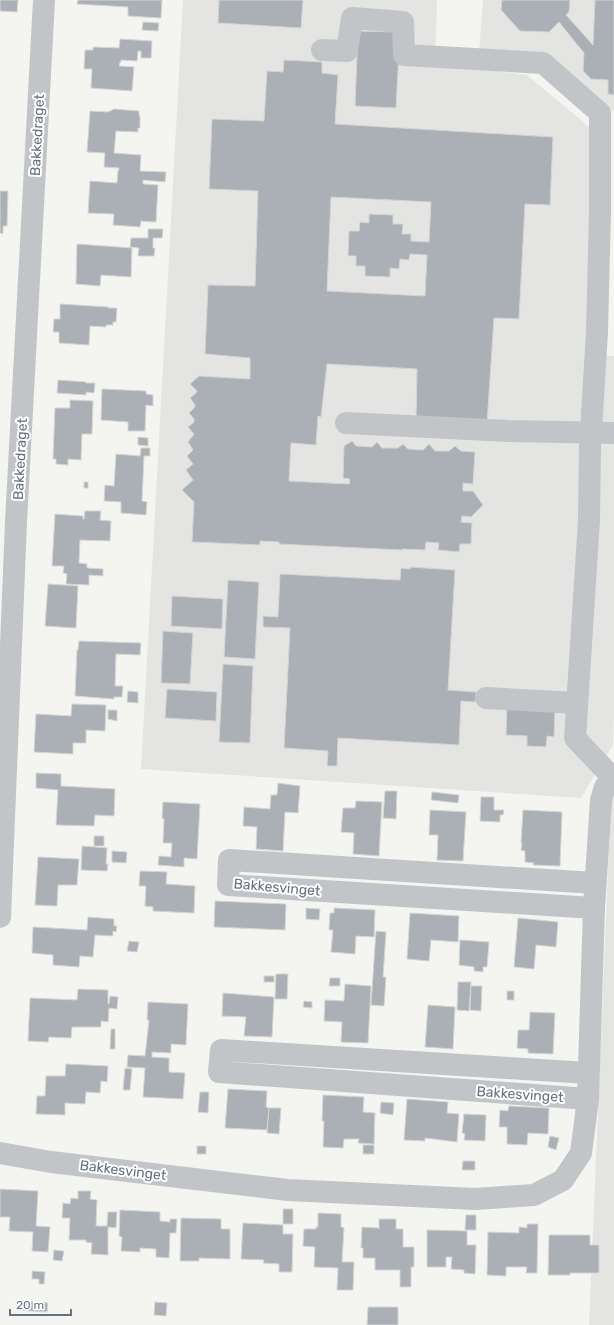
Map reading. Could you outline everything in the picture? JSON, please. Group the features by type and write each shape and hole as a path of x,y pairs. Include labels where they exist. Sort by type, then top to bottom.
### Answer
{"street":[{"name":"Bakkedraget","path":"0,918 1,857 18,495 44,0"},
{"path":"322,50 347,51 352,18 403,22 404,55 543,63 600,113 600,226 597,332 591,433 589,520 575,738 613,776"},
{"path":"346,423 509,431 614,433"},
{"path":"486,698 577,703"},
{"name":"Bakkesvinget","path":"0,1153 59,1163 288,1190 475,1199 534,1195 563,1180 581,1153 588,1099 595,883 601,800 605,787 613,776"},
{"name":"Bakkesvinget","path":"594,908 228,885 229,860 595,883"},
{"name":"Bakkesvinget","path":"588,1073 221,1050 219,1072 588,1099"}],"shaded area":[{"path":"183,0 437,0 435,63 527,75 594,131 589,355 614,356 614,716 613,745 581,798 141,769"},
{"path":"483,0 614,0 614,111 601,109 544,57 479,53"},
{"path":"614,798 614,1325 589,1325 611,800"}],"building":[{"path":"0,0 18,0 17,12 0,11"},
{"path":"78,0 162,0 161,18 128,16 128,7 77,4"},
{"path":"219,0 303,0 301,28 218,23"},
{"path":"502,0 570,0 569,12 566,15 593,45 595,0 614,0 614,95 608,94 608,80 591,79 583,71 584,53 559,22 549,32 520,31 501,10"},
{"path":"143,22 159,23 158,31 142,30"},
{"path":"358,31 400,32 396,108 355,106"},
{"path":"120,39 152,41 151,58 141,58 141,51 138,51 137,61 121,60 120,62 119,66 134,67 132,91 91,88 92,69 84,69 85,50 93,50 93,47 119,48"},
{"path":"284,60 322,62 322,73 338,75 335,124 553,137 550,205 525,204 519,319 494,318 487,424 416,421 417,369 327,364 321,417 318,416 316,445 291,443 289,481 349,484 350,479 343,478 344,446 352,441 356,446 372,447 377,442 382,448 398,448 403,444 408,449 423,450 429,444 435,451 449,451 455,446 461,451 475,452 473,484 463,483 463,491 473,491 483,505 471,517 462,516 461,522 472,523 471,544 460,544 459,552 438,550 439,543 426,542 425,550 402,550 279,544 279,542 260,541 260,545 192,542 194,502 182,490 193,480 186,470 193,464 187,456 193,450 188,442 194,434 188,427 194,422 194,419 189,413 195,405 190,398 197,391 190,384 199,376 250,379 250,358 205,354 208,285 255,286 258,191 209,189 212,119 264,121 267,71 283,72","holes":["331,197 431,202 429,242 411,241 411,234 402,234 403,224 393,224 393,215 369,214 369,223 360,222 359,231 349,231 348,256 356,256 356,266 365,266 365,276 390,277 390,268 399,269 400,259 409,260 410,254 427,255 425,296 327,291"]},
{"path":"114,109 139,111 140,128 138,128 138,132 116,131 114,153 141,155 140,171 166,172 165,182 143,180 143,184 158,185 156,222 141,221 140,227 113,225 114,214 88,213 90,181 117,183 119,170 119,168 104,167 105,153 87,152 90,111 108,112"},
{"path":"0,191 8,191 7,226 3,226 3,234 0,233"},
{"path":"148,229 163,229 162,238 153,238 153,248 155,248 154,256 138,256 139,248 130,247 131,238 148,238"},
{"path":"77,244 132,248 131,277 101,275 100,286 76,284"},
{"path":"60,304 117,308 116,322 113,322 113,325 106,325 106,327 90,326 89,345 59,343 59,332 53,332 54,319 60,319"},
{"path":"58,380 95,383 94,393 86,392 86,395 57,393"},
{"path":"102,389 146,391 146,394 153,395 153,406 146,405 145,431 128,431 128,422 101,420"},
{"path":"70,400 93,401 92,434 82,434 81,460 68,459 68,465 56,464 56,459 53,459 55,408 70,408"},
{"path":"138,437 148,438 148,446 138,445"},
{"path":"141,448 150,448 150,456 144,456 142,501 147,502 146,515 121,513 121,502 104,501 105,485 114,486 116,454 140,456"},
{"path":"84,482 88,482 88,488 84,488"},
{"path":"85,511 101,511 100,520 111,521 110,541 80,540 79,563 87,564 87,568 103,569 103,576 89,575 89,585 66,584 67,574 63,573 64,566 52,566 55,514 83,516 84,519"},
{"path":"410,567 455,570 448,690 476,692 475,702 461,701 459,745 338,738 337,766 327,766 328,751 284,748 290,628 263,627 263,616 278,617 280,574 400,580 401,568 410,569"},
{"path":"228,580 259,582 255,659 224,657"},
{"path":"48,584 78,586 76,628 45,626"},
{"path":"172,596 223,599 222,629 171,626"},
{"path":"163,631 193,633 190,684 161,683"},
{"path":"79,641 141,643 140,655 116,654 115,686 123,686 122,697 114,697 114,699 75,696 77,650"},
{"path":"223,664 253,666 250,743 219,742"},
{"path":"167,689 217,692 216,721 165,718"},
{"path":"128,691 138,692 138,703 127,702"},
{"path":"72,704 106,705 105,731 86,730 86,743 73,743 73,754 34,752 36,714 71,716"},
{"path":"507,708 555,710 554,737 547,736 546,747 527,746 527,736 506,735"},
{"path":"108,710 117,710 117,721 108,719"},
{"path":"36,773 61,774 61,786 115,789 114,816 95,815 94,826 56,825 58,790 36,788"},
{"path":"278,783 300,786 298,813 285,812 283,851 256,849 257,827 243,826 244,807 270,809 271,795 277,795"},
{"path":"385,791 397,791 396,819 383,818"},
{"path":"432,792 459,795 458,803 431,800"},
{"path":"481,797 494,797 494,810 504,810 503,815 500,815 500,822 480,821"},
{"path":"356,801 382,802 379,856 353,854 354,833 341,832 343,808 355,808"},
{"path":"163,802 200,804 197,859 184,858 184,867 158,865 159,856 171,857 172,843 163,843"},
{"path":"430,810 466,812 463,861 437,860 438,835 429,835"},
{"path":"523,810 562,812 560,866 533,865 534,863 525,862 525,851 521,850"},
{"path":"94,836 104,836 104,846 94,846"},
{"path":"82,846 107,848 107,871 81,870"},
{"path":"112,851 127,852 126,863 112,862"},
{"path":"38,857 79,859 77,885 58,885 57,906 35,905"},
{"path":"140,871 167,872 166,884 195,886 194,913 153,911 153,907 145,906 146,886 139,886"},
{"path":"215,901 286,904 285,930 214,927"},
{"path":"306,908 320,909 319,920 306,919"},
{"path":"334,908 375,910 374,937 356,936 355,954 331,952 333,930 329,930 330,913 334,913"},
{"path":"410,913 459,916 458,942 431,940 429,961 407,959"},
{"path":"88,917 114,919 114,926 117,926 116,932 113,931 113,936 95,935 93,957 80,956 79,967 53,965 53,955 32,953 33,927 87,930"},
{"path":"518,918 558,922 556,947 536,945 534,969 514,967"},
{"path":"376,931 386,932 383,977 386,977 384,1006 371,1005"},
{"path":"460,940 489,942 487,967 483,967 483,972 474,971 474,967 459,965"},
{"path":"129,941 139,942 137,952 127,951"},
{"path":"276,974 288,974 287,999 275,999"},
{"path":"264,976 274,976 274,982 264,982"},
{"path":"330,978 340,978 340,986 329,986"},
{"path":"458,982 471,982 469,1011 457,1010"},
{"path":"345,984 371,986 368,1043 341,1042 342,1022 324,1021 325,1000 344,1001"},
{"path":"471,986 482,986 481,1011 470,1010"},
{"path":"78,989 108,990 108,1004 110,996 118,997 117,1009 109,1008 108,1022 101,1021 101,1027 72,1027 71,1038 49,1037 48,1042 28,1041 30,998 77,1000"},
{"path":"507,991 514,991 514,1000 507,1000"},
{"path":"223,993 274,997 272,1037 244,1036 246,1017 222,1016"},
{"path":"304,1001 312,1002 312,1008 303,1007"},
{"path":"148,1002 188,1004 186,1045 171,1044 171,1053 152,1052 152,1057 169,1058 169,1072 185,1073 183,1099 143,1097 145,1068 127,1067 128,1055 145,1056 149,1020 147,1020"},
{"path":"428,1005 455,1007 453,1049 425,1047"},
{"path":"530,1012 555,1013 553,1054 528,1053 528,1049 517,1048 518,1030 529,1030"},
{"path":"111,1029 115,1029 115,1049 110,1049"},
{"path":"66,1064 108,1066 107,1082 101,1081 100,1093 86,1092 85,1104 65,1103 65,1115 36,1114 37,1096 45,1096 46,1076 65,1076"},
{"path":"125,1068 132,1069 130,1090 123,1090"},
{"path":"228,1089 267,1091 266,1107 269,1108 267,1130 225,1128"},
{"path":"200,1092 209,1092 208,1113 198,1112"},
{"path":"323,1095 364,1097 363,1112 375,1113 374,1144 358,1143 359,1139 344,1139 343,1148 323,1147"},
{"path":"407,1099 448,1102 447,1113 459,1114 457,1142 425,1138 425,1141 404,1140"},
{"path":"381,1102 394,1103 393,1115 380,1113"},
{"path":"509,1106 549,1108 548,1134 528,1133 527,1145 507,1144 507,1127 499,1127 500,1110 508,1111"},
{"path":"269,1108 281,1108 279,1134 267,1133"},
{"path":"464,1114 486,1115 485,1141 464,1140 465,1134 462,1133"},
{"path":"550,1136 559,1138 556,1150 548,1147"},
{"path":"363,1145 374,1145 374,1154 363,1154"},
{"path":"197,1146 206,1146 206,1154 197,1154"},
{"path":"463,1161 475,1161 475,1170 462,1170"},
{"path":"0,1189 38,1191 36,1226 50,1227 48,1252 32,1251 33,1232 9,1231 10,1217 0,1217"},
{"path":"78,1191 91,1191 90,1199 97,1200 96,1226 107,1226 108,1212 117,1212 116,1228 108,1227 108,1255 91,1254 92,1243 86,1242 86,1240 69,1240 70,1218 62,1218 63,1203 70,1204 71,1198 78,1199"},
{"path":"283,1209 293,1209 293,1224 283,1224"},
{"path":"120,1210 160,1212 160,1221 170,1222 170,1219 177,1219 176,1233 170,1233 169,1258 156,1257 156,1249 140,1248 140,1252 121,1251 122,1237 119,1236"},
{"path":"318,1213 341,1214 341,1227 344,1228 342,1262 354,1262 353,1290 337,1290 338,1268 314,1267 315,1247 303,1246 304,1229 316,1229 316,1227 318,1227"},
{"path":"466,1215 476,1215 476,1230 465,1230"},
{"path":"181,1218 221,1219 221,1229 230,1229 230,1259 199,1258 199,1261 180,1261"},
{"path":"379,1219 396,1219 396,1229 403,1229 403,1247 414,1247 414,1267 411,1267 411,1287 400,1287 400,1270 375,1270 375,1258 363,1258 363,1248 361,1248 362,1227 379,1229"},
{"path":"243,1223 283,1225 283,1234 293,1234 292,1272 279,1272 279,1264 263,1263 264,1260 241,1259"},
{"path":"527,1224 538,1224 537,1273 526,1273 527,1267 506,1267 506,1276 487,1275 488,1232 519,1233 519,1227 527,1228"},
{"path":"427,1230 467,1231 467,1245 476,1245 475,1274 464,1273 464,1270 451,1269 452,1257 446,1257 446,1267 427,1267"},
{"path":"549,1235 590,1235 590,1245 599,1245 599,1273 548,1275"},
{"path":"54,1250 64,1251 62,1261 53,1260"},
{"path":"32,1271 45,1272 44,1284 39,1284 39,1279 32,1279"},
{"path":"17,1301 48,1303 47,1312 16,1310"},
{"path":"155,1302 167,1303 166,1316 154,1315"},
{"path":"368,1307 398,1307 398,1325 367,1325"}]}
